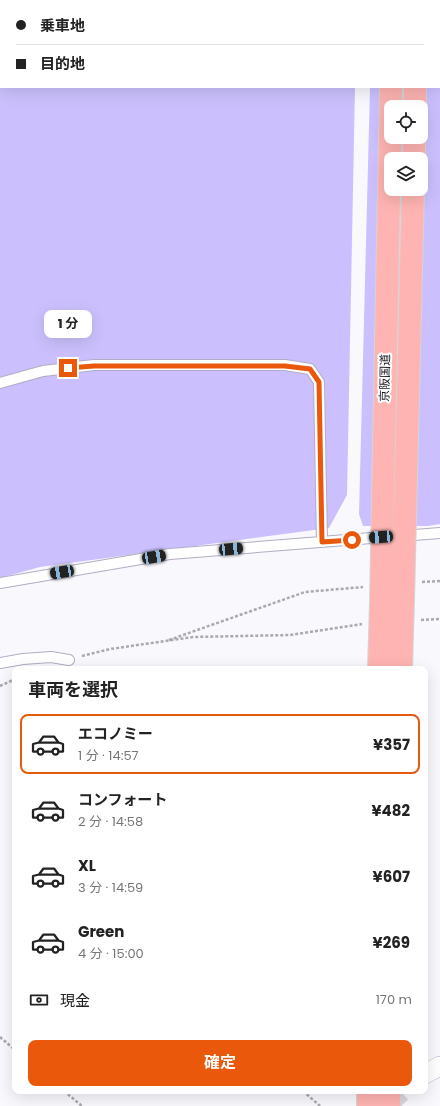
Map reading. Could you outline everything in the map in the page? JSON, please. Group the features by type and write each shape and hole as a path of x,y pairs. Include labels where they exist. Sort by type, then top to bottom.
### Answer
{"highway":[{"name":"京阪国道","path":"379,666 377,603 391,88"},
{"path":"415,88 415,100"},
{"name":"京阪国道","path":"401,666 413,196"},
{"path":"368,1094 368,1106"},
{"path":"389,1094 389,1106"}],"street":[{"path":"428,1072 440,1066"}],"lane":[{"path":"0,383 43,371 94,366 285,366 310,369 319,382 322,542"},
{"path":"0,583 170,554 440,533"},
{"path":"0,663 51,657 69,660"}],"path":[{"path":"416,583 440,581"},
{"path":"162,642 305,592 377,603"},
{"path":"69,660 110,649 193,637 290,635 377,603"},
{"path":"0,686 12,680"},
{"path":"0,1037 12,1047"},
{"path":"68,1094 82,1106"},
{"path":"306,1094 320,1106"}],"shaded area":[{"path":"0,88 355,88 347,495 329,528 40,567 0,578"},
{"path":"370,88 440,88 440,524 428,526 363,526 359,514"}],"tunnel":[{"path":"388,1106 400,1094"}],"route":[{"path":"68,368 94,366 285,366 310,369 319,382 322,542 352,540"}]}
